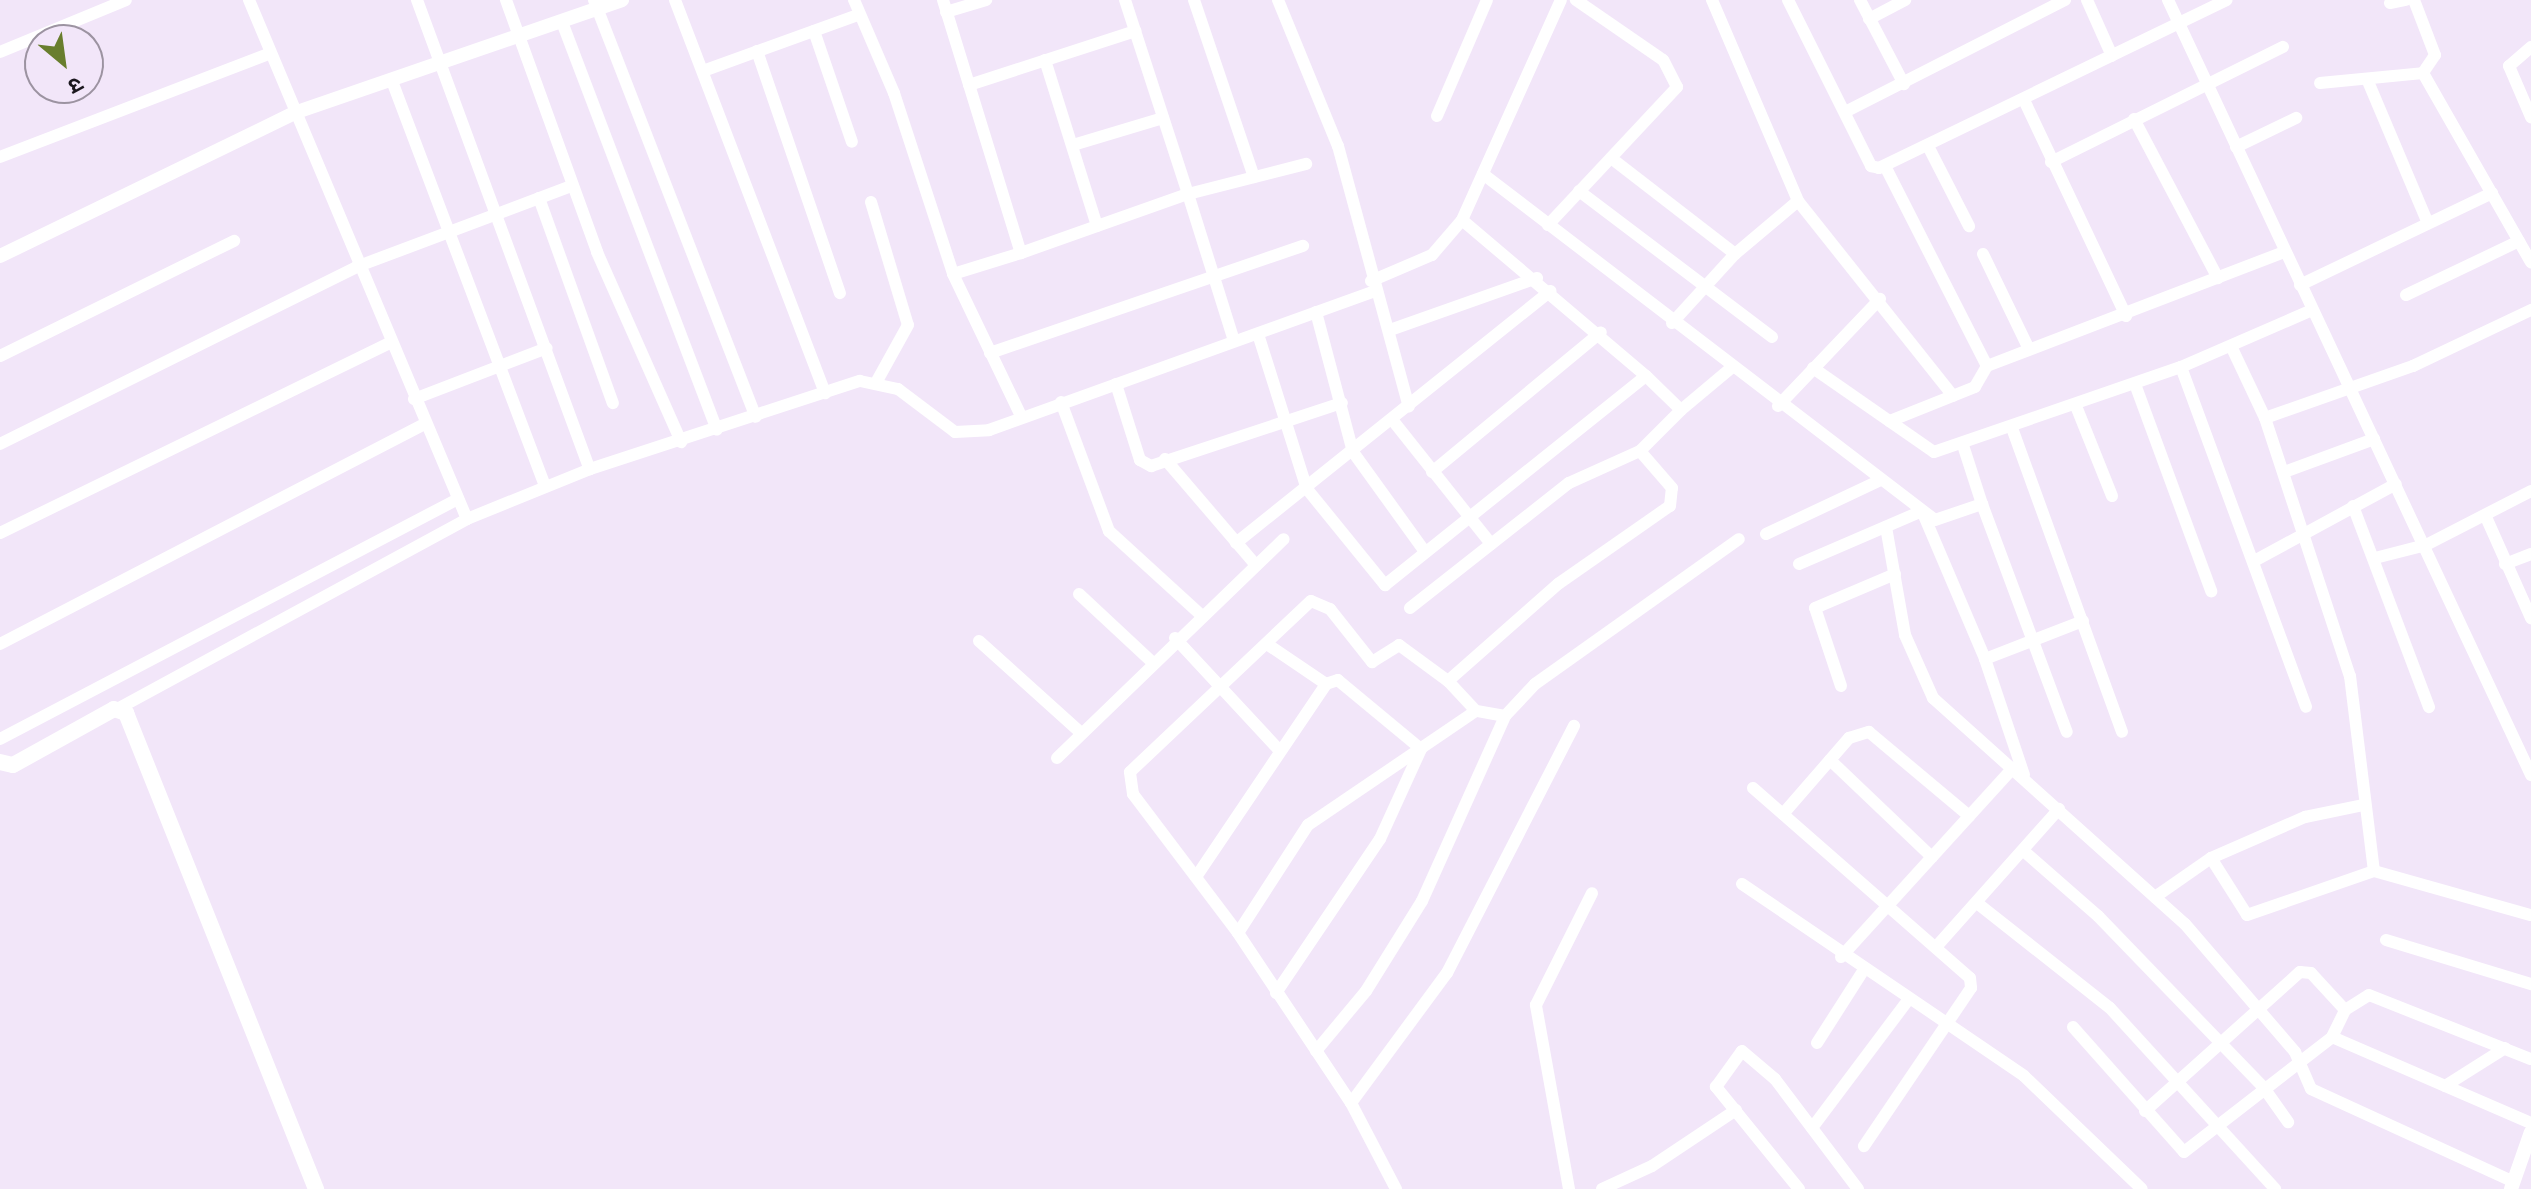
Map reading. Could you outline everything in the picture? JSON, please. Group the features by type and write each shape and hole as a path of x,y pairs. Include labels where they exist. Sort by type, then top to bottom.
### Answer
{"main road":[{"path":"2,767 121,707 316,1189"}],"street":[{"path":"0,52 126,0"},
{"path":"249,0 356,267 467,519"},
{"path":"417,0 590,469"},
{"path":"506,0 572,186 681,442"},
{"path":"0,256 294,113 562,22 596,5 622,0"},
{"path":"675,0 825,393"},
{"path":"854,0 894,93 953,274 1021,416"},
{"path":"986,0 944,6 1021,253"},
{"path":"1125,0 1234,341"},
{"path":"1194,0 1254,177"},
{"path":"1278,0 1338,146 1373,286 1390,330 1409,407"},
{"path":"1437,116 1487,0"},
{"path":"121,707 467,519 590,469 825,393 877,381 955,432 989,430 1021,416 1258,334 1373,286 1432,255 1462,220 1561,0"},
{"path":"1548,225 1675,96 1677,83 1663,60 1576,0"},
{"path":"1712,0 1798,201 1880,299 1953,396"},
{"path":"1788,0 1871,166 1886,168 2227,0"},
{"path":"1860,0 1904,84"},
{"path":"1869,19 1905,0"},
{"path":"1845,112 2065,0"},
{"path":"2087,0 2112,56"},
{"path":"2168,0 2284,252 2352,386 2374,439 2426,545 2488,694 2531,775"},
{"path":"2390,3 2406,0"},
{"path":"2414,0 2423,6 2435,55 2423,73"},
{"path":"596,5 756,417"},
{"path":"703,71 858,15"},
{"path":"562,22 717,430"},
{"path":"814,31 852,142"},
{"path":"969,85 1135,31"},
{"path":"2051,162 2283,47"},
{"path":"2531,47 2509,66 2531,117"},
{"path":"757,51 840,293"},
{"path":"0,157 271,53"},
{"path":"1045,60 1097,226"},
{"path":"2320,83 2423,73"},
{"path":"2423,73 2531,262"},
{"path":"2367,79 2427,221"},
{"path":"392,81 545,486"},
{"path":"2024,100 2126,316"},
{"path":"1073,145 1163,118"},
{"path":"2236,147 2296,118"},
{"path":"2134,119 2218,278"},
{"path":"1929,148 1969,226"},
{"path":"1611,158 1735,254"},
{"path":"953,274 1188,194 1306,164"},
{"path":"1886,168 1987,366 1982,382 1890,421"},
{"path":"1483,174 1778,406 1935,520 1982,504"},
{"path":"0,444 356,267 572,186"},
{"path":"1579,191 1772,337"},
{"path":"2300,285 2427,221 2492,193"},
{"path":"539,198 613,403"},
{"path":"1672,323 1735,254 1798,201"},
{"path":"871,202 908,325 877,381"},
{"path":"1462,220 1601,332 1681,410"},
{"path":"0,356 234,241"},
{"path":"2406,295 2519,241"},
{"path":"990,353 1303,246"},
{"path":"1987,366 2126,316 2284,252"},
{"path":"1983,254 2029,349"},
{"path":"1390,330 1537,278"},
{"path":"1236,543 1394,422 1550,291"},
{"path":"1778,406 1880,299"},
{"path":"1813,368 1890,421 1925,451 1963,445 2076,406 2181,367 2312,310"},
{"path":"2265,418 2352,386 2531,310"},
{"path":"1316,312 1353,452 1425,552"},
{"path":"1432,472 1601,332"},
{"path":"1258,334 1307,489 1384,584 1425,552 1465,514 1646,376"},
{"path":"0,533 390,343"},
{"path":"2231,346 2265,418 2350,676 2363,805 2374,871"},
{"path":"414,399 547,348"},
{"path":"2181,367 2256,560 2306,707"},
{"path":"1410,608 1569,483 1640,451 1681,410 1730,369"},
{"path":"1116,384 1140,460 1151,466 1284,419 1342,403"},
{"path":"2135,384 2211,591"},
{"path":"1061,402 1109,531 1200,614"},
{"path":"2076,406 2112,496"},
{"path":"1394,422 1491,544"},
{"path":"0,644 425,424"},
{"path":"2012,428 2122,732"},
{"path":"2284,472 2374,439"},
{"path":"1963,445 2067,732"},
{"path":"1448,681 1558,584 1670,506 1672,488 1640,451"},
{"path":"1165,459 1256,565"},
{"path":"1766,534 1881,480"},
{"path":"2256,560 2396,484"},
{"path":"2375,558 2426,545 2486,517 2531,491"},
{"path":"0,739 458,499"},
{"path":"2353,506 2429,707"},
{"path":"1799,564 1922,511"},
{"path":"1922,511 1985,659 2025,778"},
{"path":"2486,517 2531,618"},
{"path":"1886,527 1905,635 1933,698 2155,897 2260,1008 2299,1063 2311,1089 2512,1185 2531,1132"},
{"path":"1057,758 1175,638 1284,539"},
{"path":"1316,1051 1366,991 1422,901 1505,716 1535,684 1739,539"},
{"path":"2505,564 2531,554"},
{"path":"1841,686 1815,608 1895,574"},
{"path":"277,592 289,615"},
{"path":"1079,594 1152,662"},
{"path":"1396,1189 1351,1103 1238,933 1126,780 1219,684 1315,600 1372,662 1399,645 1448,681 1476,711 1505,716"},
{"path":"1985,659 2083,621"},
{"path":"1175,638 1280,751"},
{"path":"979,641 1081,733"},
{"path":"1267,644 1326,684"},
{"path":"1196,877 1326,684 1338,680 1421,749"},
{"path":"1238,933 1308,825 1476,711"},
{"path":"1351,1103 1447,973 1574,726"},
{"path":"1783,814 1849,738 1874,734 1969,816"},
{"path":"1276,993 1380,839 1421,749"},
{"path":"1830,760 1932,857"},
{"path":"1841,957 2013,768"},
{"path":"1753,788 1889,904 1972,983 1948,1024 1864,1146"},
{"path":"2155,897 2211,858 2305,817 2363,805"},
{"path":"1936,947 2026,853 2059,809"},
{"path":"2026,853 2264,1088 2288,1122"},
{"path":"2211,858 2249,915 2374,871 2531,915"},
{"path":"1742,884 1841,957 2024,1076 2142,1189"},
{"path":"1569,1189 1536,1005 1592,893"},
{"path":"1977,903 2110,1008 2222,1127 2275,1189"},
{"path":"2386,940 2531,984"},
{"path":"1817,1043 1863,971"},
{"path":"2145,1111 2306,971 2345,1010"},
{"path":"2073,1027 2184,1152 2222,1127 2264,1088 2332,1037 2345,1010 2369,995 2531,1059"},
{"path":"1812,1128 1909,999"},
{"path":"2332,1037 2531,1123"},
{"path":"2445,1086 2505,1048"},
{"path":"1799,1189 1714,1081 1745,1051 1812,1128 1858,1189"},
{"path":"1603,1189 1652,1166 1736,1110"}]}
